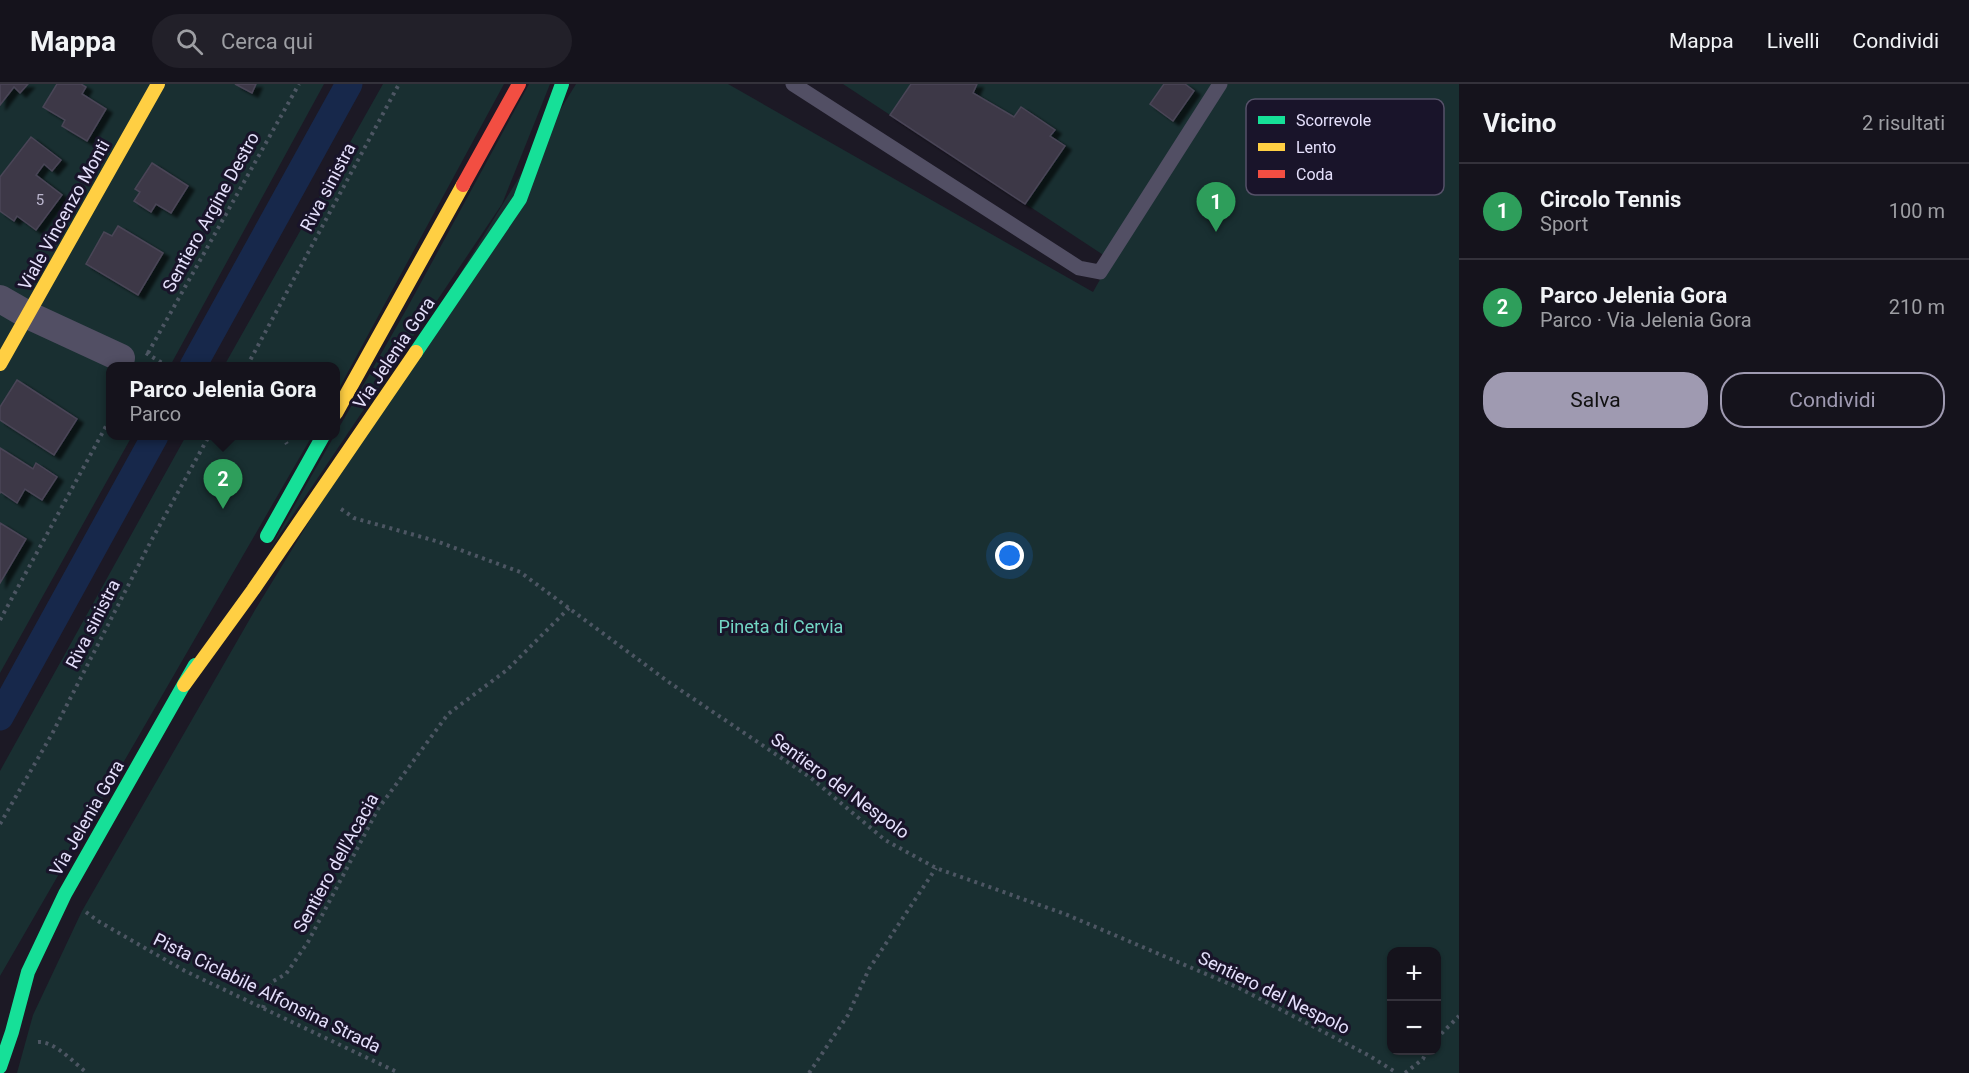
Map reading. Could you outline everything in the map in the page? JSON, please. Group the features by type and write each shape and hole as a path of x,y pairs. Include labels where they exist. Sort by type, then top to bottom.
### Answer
{"street":[{"name":"Viale Vincenzo Monti","path":"0,364 158,84"},
{"name":"Via Jelenia Gora","path":"340,406 519,84"},
{"name":"Via Jelenia Gora","path":"184,685 260,580 520,199 562,84"},
{"path":"0,299 28,315 134,356"},
{"path":"258,552 320,440"},
{"name":"Via Jelenia Gora","path":"0,1067 28,972 64,894 241,582"},
{"name":"Via Jelenia Gora","path":"7,994 28,972"}],"lane":[{"path":"794,84 1079,268 1100,272 1220,84"}],"path":[{"name":"Sentiero Argine Destro","path":"134,356 299,84"},
{"name":"Riva sinistra","path":"249,362 399,84"},
{"path":"134,356 154,362"},
{"path":"0,620 106,428"},
{"name":"Riva sinistra","path":"0,824 52,734 151,541 206,440"},
{"name":"Sentiero del Nespolo","path":"354,518 436,541 520,572 670,683 811,778 885,840 936,868 1065,914 1239,988 1368,1055 1397,1073"},
{"name":"Sentiero dell'Acacia","path":"263,1008 270,983 285,974 308,942 378,809 448,714 507,670 569,608"},
{"path":"809,1073 848,1015 868,969 936,868"},
{"name":"Pista Ciclabile Alfonsina Strada","path":"64,894 107,927 185,971 399,1073"},
{"path":"1441,1035 1459,1016"},
{"path":"12,1032 58,1048 87,1073"},
{"path":"1405,1073 1425,1055"}],"green space":[{"path":"0,84 324,84 172,362 106,362 106,440 130,440 0,673"},
{"path":"383,84 504,84 340,387 340,362 226,362"},
{"path":"529,84 550,84 502,204 268,552 332,440 340,440 340,426"},
{"name":"Pineta di Cervia","path":"576,84 728,84 1093,292 1111,260 843,84 1459,84 1459,1073 17,1073 33,1015 82,911 255,610"},
{"path":"184,440 310,440 0,976 0,771"}],"building":[{"path":"0,84 28,84 20,93 14,87 0,105"},
{"path":"57,84 81,84 86,87 82,94 106,109 87,141 62,126 65,120 43,107"},
{"path":"235,84 256,84 252,93"},
{"path":"911,84 977,84 973,93 1014,117 1021,107 1055,130 1050,136 1065,146 1025,204 890,115"},
{"path":"1164,84 1185,84 1194,91 1173,121 1150,104"},
{"path":"31,137 61,160 52,171 44,164 36,175 62,195 36,230 17,216 14,221 0,211 0,177"},
{"path":"152,163 188,186 171,213 156,204 151,212 134,201 140,192 135,189"},
{"path":"118,226 163,253 138,295 86,264 104,232 112,236"},
{"path":"17,380 77,419 54,455 0,420 0,407"},
{"path":"0,448 33,469 36,463 57,477 42,500 25,489 17,503 0,493"},
{"path":"0,523 26,539 0,583"}],"waterway":[{"path":"195,362 349,84"},
{"path":"0,717 153,440"}],"traffic: fast":[{"path":"416,352 520,199 562,84"},
{"path":"267,536 321,440"},
{"path":"0,1067 28,972 65,894 195,665"}],"traffic: slow":[{"path":"0,364 158,84"},
{"path":"340,406 463,185"},
{"path":"184,685 253,590 416,352"}],"traffic: jam":[{"path":"463,185 519,84"}],"place":[{"name":"Circolo Tennis","path":"1216,232"},
{"name":"Parco Jelenia Gora","path":"223,509"}]}
